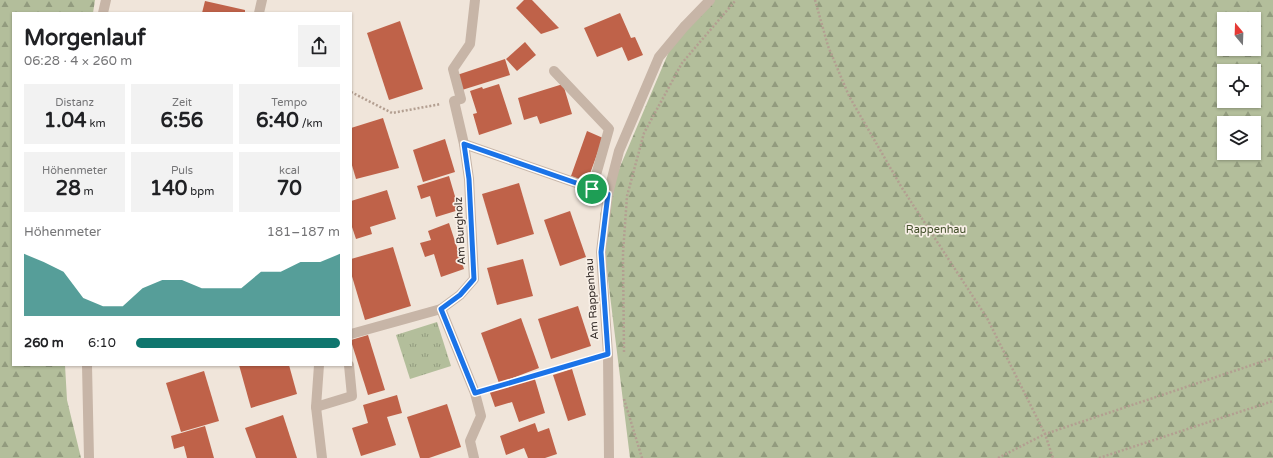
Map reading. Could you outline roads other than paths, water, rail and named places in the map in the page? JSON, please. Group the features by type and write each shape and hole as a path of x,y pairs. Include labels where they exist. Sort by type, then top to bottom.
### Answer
{"street":[{"path":"103,12 106,0"},
{"path":"259,12 262,0"},
{"name":"Am Burgholz","path":"441,309 460,295 474,279 469,179 464,144 454,101 461,99 453,69 470,44 475,0"},
{"name":"Am Rappenhau","path":"609,458 608,354 601,252 608,194 619,151 659,57 684,27 710,0"},
{"path":"554,71 609,129 592,189"},
{"path":"464,144 608,194"},
{"path":"352,334 441,309 475,393 481,416 470,441 474,458"},
{"path":"87,366 89,458"},
{"path":"319,366 316,407 322,458"},
{"path":"316,407 352,396 349,366"}],"park label":[{"name":"Rappenhau","path":"936,229"}]}
